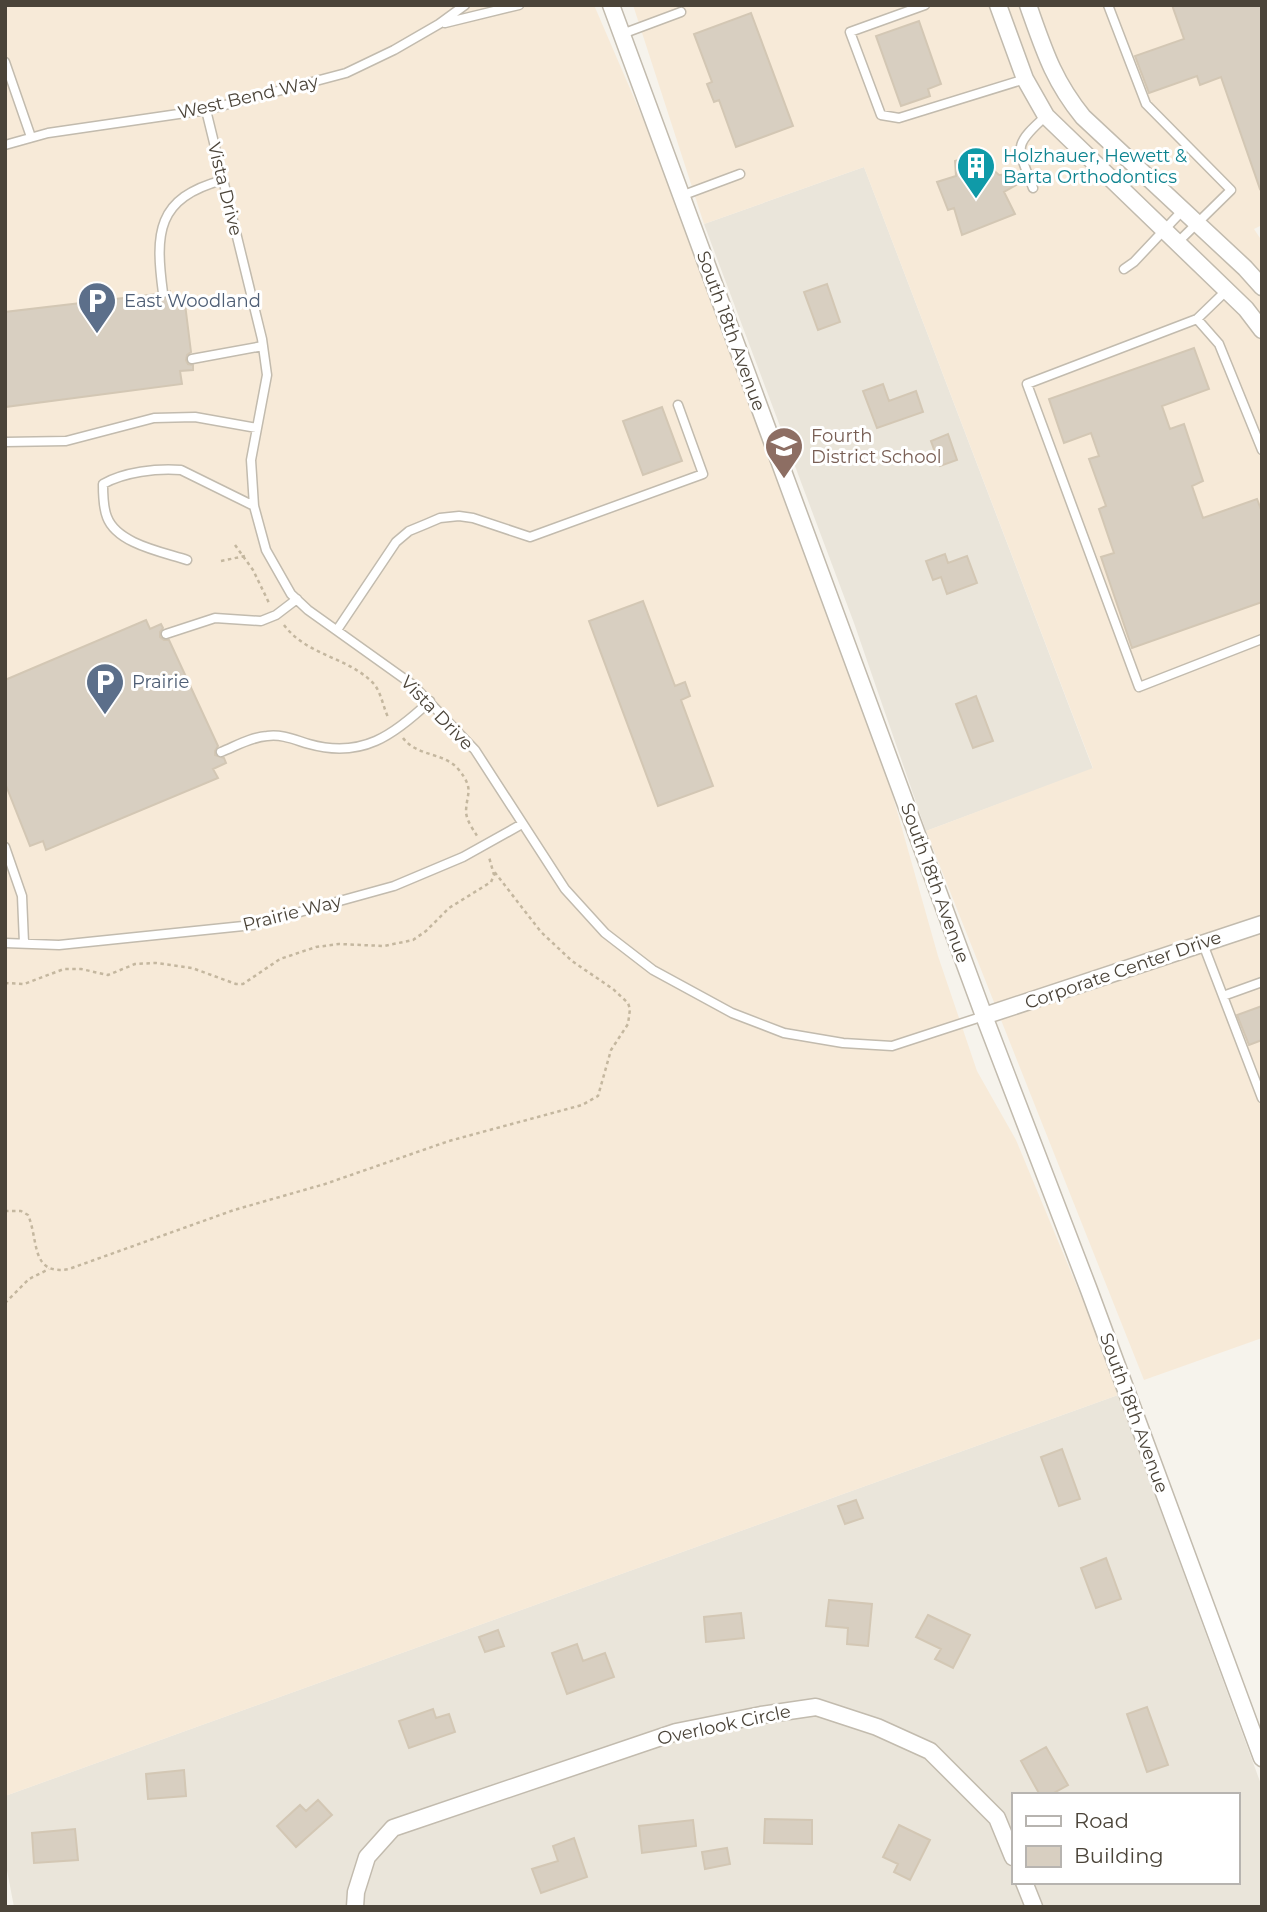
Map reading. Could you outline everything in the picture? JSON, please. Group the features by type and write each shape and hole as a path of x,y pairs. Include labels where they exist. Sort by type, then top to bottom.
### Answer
{"street":[{"name":"South 18th Avenue","path":"611,5 1262,1759"},
{"path":"998,5 1025,79 1046,116 1227,290 1262,330"},
{"path":"1028,5 1049,67 1064,93 1083,117 1262,287"},
{"name":"Corporate Center Drive","path":"984,1016 1262,924"},
{"name":"Overlook Circle","path":"355,1907 356,1892 367,1857 393,1828 676,1732 816,1707 877,1727 930,1751 997,1818 1012,1855"},
{"path":"1025,1884 1034,1907"}],"lane":[{"name":"West Bend Way","path":"5,145 32,137 206,110 346,73 394,50 439,24 465,5"},
{"name":"West Bend Way","path":"439,24 519,5"},
{"path":"925,5 850,32 881,115 900,118 1025,79"},
{"path":"1108,5 1146,104 1231,190 1177,243"},
{"path":"622,34 681,12"},
{"path":"5,62 32,137"},
{"name":"Vista Drive","path":"206,110 267,375 251,460 254,506 266,550 297,599 308,610 403,677 430,701 475,750 565,889 605,933 653,970 732,1013 784,1033 844,1043 892,1046 984,1016"},
{"path":"1033,188 1020,146 1023,138 1046,116"},
{"path":"681,196 740,174"},
{"path":"163,293 158,245 167,216 189,192 223,180"},
{"path":"1124,269 1134,262 1183,210"},
{"path":"1227,290 1198,319 1027,384 1139,687 1262,639"},
{"path":"1198,319 1219,344 1262,450"},
{"path":"192,359 262,346"},
{"path":"337,630 396,542 409,531 440,519 473,518 530,537 703,474 678,405"},
{"path":"5,442 66,441 130,423 166,417 195,417 257,428"},
{"path":"187,560 132,542 116,529 107,519 103,484 117,476 181,470 254,506"},
{"path":"166,634 215,618 261,621 276,615 297,599"},
{"path":"221,752 254,738 267,736 282,736 328,748 362,746 379,741 396,730 430,701"},
{"name":"Prairie Way","path":"5,943 59,945 253,925 394,886 464,858 523,824"},
{"path":"5,847 22,896 24,943"},
{"path":"1203,944 1262,1098"},
{"path":"1223,996 1262,982"}],"path":[{"path":"5,983 24,984 72,968 108,975 135,964 156,963 192,968 243,984 280,959 316,947 339,944 384,946 413,940 449,908 486,887 493,878 493,870 483,846 469,822 469,791 459,770 452,763 408,744 396,730 374,684 339,661 307,647 276,615 245,556 236,545"},
{"path":"221,561 245,556"},
{"path":"5,1303 29,1279 49,1269 69,1269 234,1210 325,1184 449,1141 582,1105 598,1096 611,1050 628,1024 628,1003 613,989 572,961 541,932 499,874 493,870"},
{"path":"5,1210 28,1214 40,1261 49,1269"}],"shaded area":[{"path":"5,5 594,5 647,128 888,779 938,956 977,1071 1016,1140 1093,1325 1118,1395 5,1796"},
{"path":"633,5 1262,5 1262,225 1254,229 1262,241 1262,1338 1144,1380 926,831 1093,768 864,167 704,224"},
{"path":"864,167 1093,769 926,831 854,623 704,224"},
{"path":"1118,1395 1262,1787 1262,1907 14,1907 5,1860 5,1796"}],"building":[{"path":"1172,5 1262,5 1260,189 1221,77 1200,85 1197,76 1149,93 1135,56 1184,39"},
{"path":"751,13 793,126 736,147 719,100 714,102 707,84 712,82 694,34"},
{"path":"919,21 941,84 928,89 930,96 901,106 876,36"},
{"name":"Holzhauer, Hewett & Barta Orthodontics","path":"965,158 983,161 999,175 1011,174 1016,185 1004,192 1015,214 962,235 954,208 948,210 937,182 956,176 955,161"},
{"path":"827,284 840,322 818,330 804,292"},
{"name":"East Woodland","path":"170,292 172,306 185,304 191,352 186,360 193,365 193,370 180,371 182,384 5,407 5,312 157,294 160,299 164,299"},
{"path":"1194,348 1209,389 1162,406 1170,429 1184,424 1203,481 1192,486 1203,518 1257,499 1262,512 1262,602 1132,648 1101,557 1114,553 1099,509 1106,506 1089,459 1099,456 1091,433 1064,443 1049,399"},
{"path":"883,384 889,401 916,391 923,412 877,428 863,391"},
{"path":"662,407 682,461 643,475 623,421"},
{"path":"948,434 957,460 940,466 931,441"},
{"path":"945,554 948,563 967,556 977,583 947,594 941,577 933,580 926,561"},
{"path":"643,601 675,686 685,682 690,696 681,700 713,786 658,806 589,621"},
{"name":"Prairie","path":"146,620 150,629 161,624 163,628 160,637 169,640 218,746 215,755 224,758 226,763 213,769 218,778 46,850 43,841 30,846 5,783 5,680"},
{"path":"976,696 993,741 973,748 956,704"},
{"path":"1262,1006 1262,1040 1249,1045 1237,1015"},
{"path":"1062,1449 1080,1499 1059,1506 1041,1457"},
{"path":"856,1500 863,1518 845,1524 838,1506"},
{"path":"1106,1558 1121,1599 1096,1608 1081,1568"},
{"path":"829,1600 872,1604 868,1646 847,1644 848,1628 826,1626"},
{"path":"741,1613 744,1638 706,1642 704,1617"},
{"path":"928,1615 970,1635 953,1668 935,1659 941,1649 916,1637"},
{"path":"498,1630 504,1646 485,1652 479,1637"},
{"path":"577,1644 583,1661 605,1653 614,1677 567,1694 552,1653"},
{"path":"1147,1707 1168,1765 1147,1772 1127,1714"},
{"path":"433,1709 436,1718 449,1714 455,1732 409,1748 399,1721"},
{"path":"1046,1747 1068,1785 1054,1793 1039,1793 1021,1761"},
{"path":"184,1770 186,1796 148,1799 146,1774"},
{"path":"318,1800 332,1815 296,1847 277,1826 300,1805 306,1811"},
{"path":"765,1819 812,1820 812,1844 764,1843"},
{"path":"693,1820 696,1846 642,1853 639,1826"},
{"path":"899,1825 930,1840 910,1880 894,1872 898,1864 883,1857"},
{"path":"75,1829 78,1860 34,1863 32,1833"},
{"path":"574,1838 587,1877 541,1893 532,1869 558,1861 553,1846"},
{"path":"727,1848 730,1864 705,1869 702,1852"}],"place":[{"name":"Holzhauer, Hewett & Barta Orthodontics","path":"976,200"},
{"name":"East Woodland","path":"97,335"},
{"name":"Fourth District School","path":"784,480"},
{"name":"Prairie","path":"105,716"}]}
